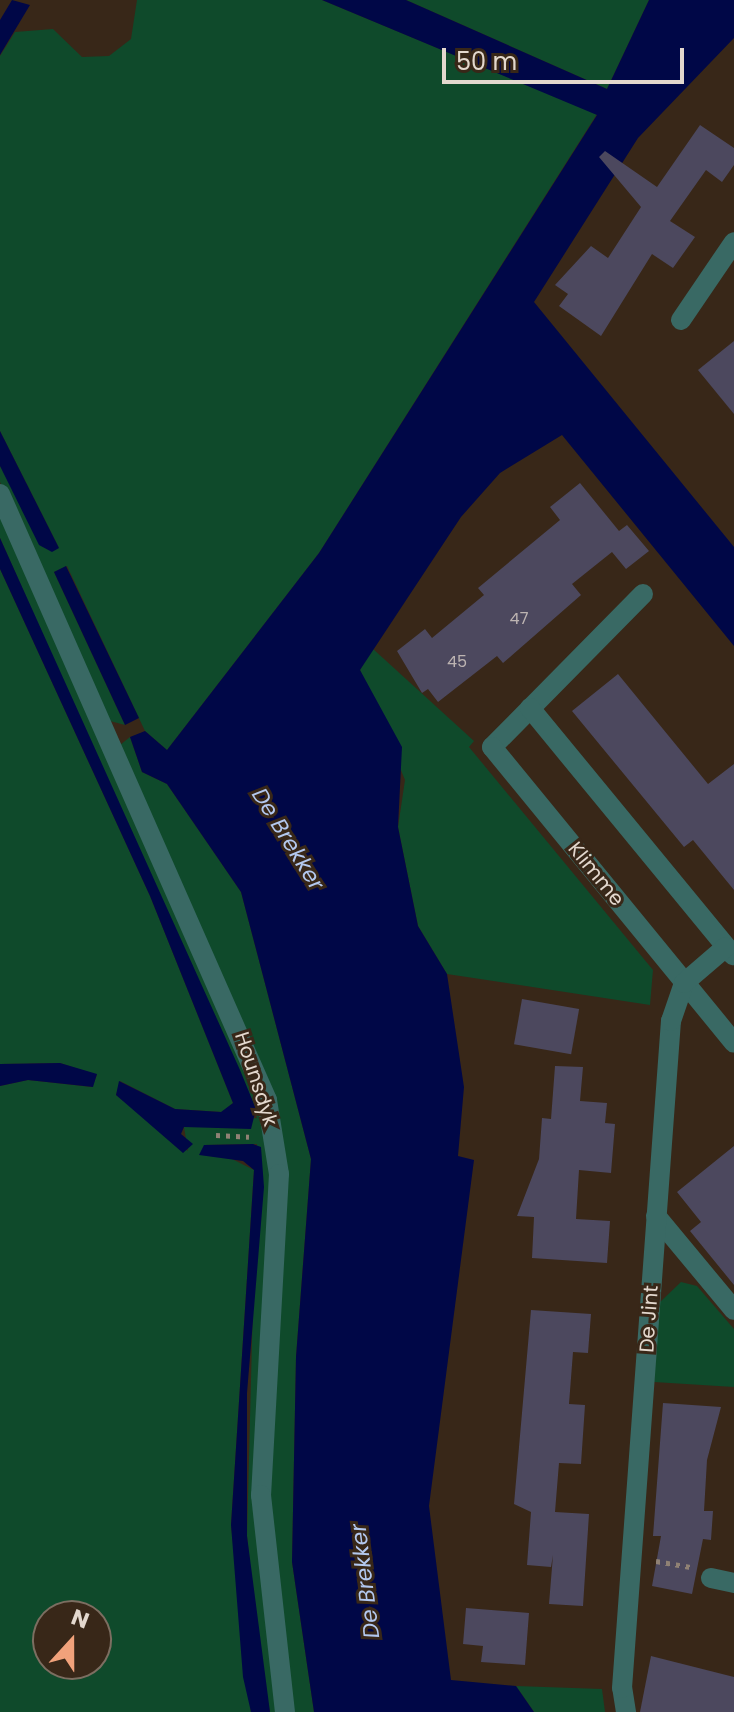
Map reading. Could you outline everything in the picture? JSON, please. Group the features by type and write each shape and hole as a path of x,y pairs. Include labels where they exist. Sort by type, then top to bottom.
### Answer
{"street":[{"path":"681,320 734,242"},
{"name":"Hounsdyk","path":"0,494 267,1100 279,1174 261,1495 285,1712"},
{"name":"Klimme","path":"643,594 492,747 734,1043"},
{"path":"530,708 730,952 684,983"},
{"name":"De Jint","path":"626,1712 632,1556 671,1021 684,983"},
{"path":"656,1216 734,1310"},
{"path":"711,1578 734,1583"}],"path":[{"path":"632,1556 699,1569 711,1578"}],"green space":[{"path":"137,0 322,0 597,114 319,553 167,750 145,731 67,566 54,572 125,725 110,721 0,482 0,466 59,548 0,431 0,56 15,32 53,29 82,57 109,56 131,39"},
{"path":"406,0 649,0 607,89"},
{"path":"0,508 253,1077 271,1155 259,1565 279,1712 270,1712 262,1675 247,1536 257,1144 253,1144 204,1145 254,1170 231,1525 251,1712 0,1712 0,1086 28,1080 92,1087 97,1075 60,1063 0,1064 0,569 150,896 233,1103 222,1112 175,1109 120,1081 116,1095 188,1151 184,1127 257,1118 0,538"},
{"path":"372,648 474,741 469,747 653,970 650,1005 447,974 418,926 398,827 405,780 360,670"},
{"path":"130,737 142,772 167,784 241,892 311,1159 296,1357 292,1562 314,1712 291,1712 267,1496 283,1218 251,1041 120,745"},
{"path":"681,1282 697,1286 734,1329 734,1387 654,1382 659,1303"},
{"path":"516,1686 602,1689 605,1712 534,1712"}],"water":[{"path":"12,0 30,5 0,55 0,20"},
{"name":"De Brekker","path":"322,0 406,0 607,89 649,0 734,0 734,38 638,138 534,302 734,547 734,646 562,435 500,473 461,517 360,670 402,747 398,827 418,926 447,974 464,1087 458,1156 474,1160 429,1506 451,1680 516,1686 534,1712 314,1712 292,1562 296,1357 311,1159 241,892 167,784 142,772 130,737 145,731 167,750 319,553 597,115"},
{"path":"0,431 59,548 52,552 39,545 0,466"},
{"path":"0,538 240,1070 256,1109 251,1129 184,1127 181,1134 193,1144 183,1153 116,1095 119,1081 175,1109 221,1112 233,1103 150,896 0,569"},
{"path":"66,566 139,718 125,725 54,572"},
{"path":"60,1063 97,1074 93,1087 28,1080 0,1086 0,1064"},
{"path":"253,1144 261,1147 264,1187 247,1393 247,1536 270,1712 251,1712 243,1677 231,1525 254,1170 243,1161 199,1155 204,1145"}],"building":[{"path":"700,125 734,148 734,165 722,182 706,170 670,221 695,237 673,268 652,254 601,336 559,306 568,294 555,285 591,246 608,258 641,207 599,157 605,151 657,187"},
{"path":"734,341 734,414 698,370"},
{"path":"580,483 619,531 627,525 649,551 626,569 612,552 572,584 581,595 503,663 497,656 438,702 428,689 422,693 397,651 425,629 432,638 484,595 478,588 560,520 550,507"},
{"path":"618,674 708,784 734,764 734,890 693,840 684,847 572,711"},
{"path":"522,999 579,1009 571,1054 514,1044"},
{"path":"555,1066 583,1067 580,1101 607,1103 605,1123 615,1124 611,1173 579,1170 576,1219 610,1221 607,1263 532,1258 534,1217 517,1216 539,1159 542,1118 551,1119"},
{"path":"734,1146 734,1285 690,1231 701,1222 677,1192"},
{"path":"531,1310 591,1314 588,1353 573,1352 569,1404 585,1405 581,1464 559,1463 555,1512 589,1514 583,1606 549,1604 553,1555 551,1567 527,1565 531,1512 514,1504"},
{"path":"663,1403 721,1407 707,1460 704,1511 713,1511 711,1540 703,1539 692,1594 652,1586 661,1536 653,1536"},
{"path":"466,1608 529,1613 525,1665 481,1662 483,1646 463,1644"},
{"path":"651,1656 734,1677 734,1712 640,1712"}]}
